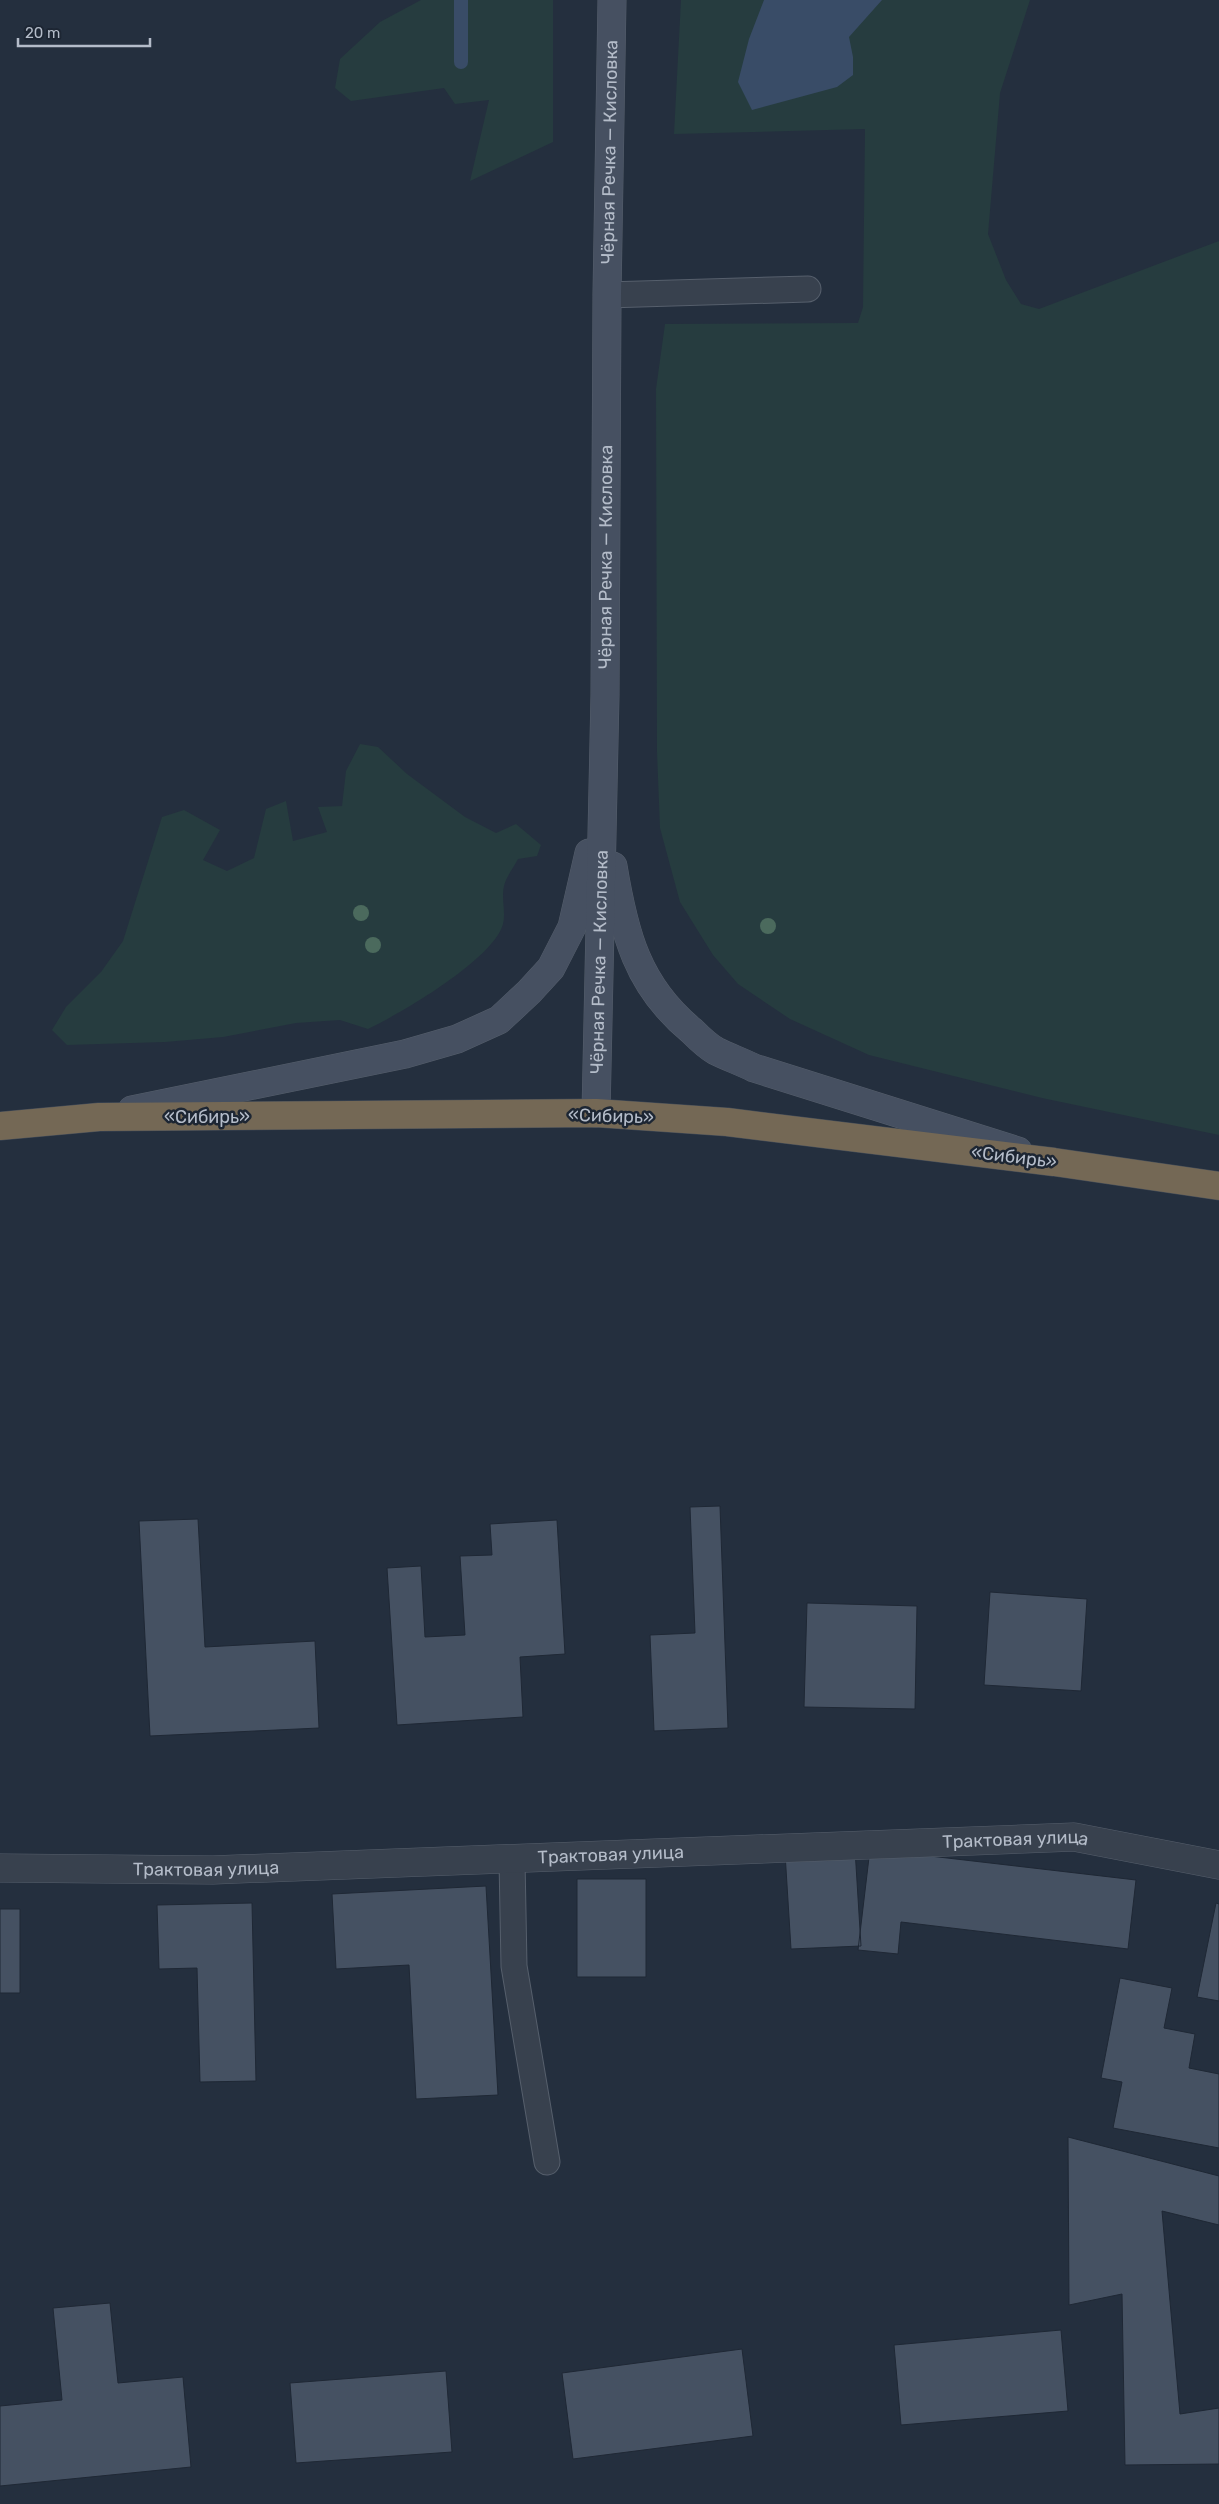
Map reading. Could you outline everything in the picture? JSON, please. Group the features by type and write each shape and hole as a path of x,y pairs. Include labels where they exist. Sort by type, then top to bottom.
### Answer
{"highway":[{"name":"«Сибирь»","path":"0,1126 99,1117 596,1113 727,1122 1054,1162 1219,1186"}],"street":[{"name":"Чёрная Речка — Кисловка","path":"596,1113 605,695 607,295 612,0"},
{"path":"99,1117 405,1054 457,1039 499,1020 530,992 551,968 572,927 602,801"},
{"path":"602,801 621,912 633,954 658,997 684,1025 714,1050 754,1068 1054,1162"},
{"name":"Трактовая улица","path":"0,1868 214,1870 1074,1837 1219,1865"}],"lane":[{"path":"607,295 808,289"},
{"path":"512,1860 514,1966 547,2162"}],"green space":[{"path":"421,0 553,0 553,142 470,181 489,100 455,104 444,88 351,101 335,88 340,59 380,22"},
{"path":"681,0 1030,0 1000,93 988,234 1006,280 1021,304 1039,309 1219,241 1219,1135 1042,1098 869,1055 790,1019 738,984 713,955 680,902 660,828 657,752 656,389 665,324 858,323 863,307 865,129 674,134"},
{"path":"360,744 378,747 407,774 465,817 496,833 516,824 541,845 537,856 518,859 508,876 503,891 503,924 496,938 483,953 444,984 383,1022 368,1029 340,1020 296,1023 223,1037 165,1042 67,1045 52,1030 66,1007 101,972 123,941 162,817 184,810 220,830 203,860 227,871 254,858 266,809 286,801 293,841 327,832 318,807 342,806 346,771"}],"water":[{"path":"764,0 882,0 849,37 853,57 853,75 837,87 752,110 738,82 749,39"}],"building":[{"path":"720,1506 728,1728 654,1731 650,1635 695,1633 690,1507"},
{"path":"198,1519 205,1647 315,1641 319,1728 150,1736 139,1521"},
{"path":"557,1520 565,1654 520,1657 523,1717 397,1725 387,1568 421,1566 425,1637 465,1635 460,1556 492,1555 490,1524"},
{"path":"990,1592 1087,1599 1081,1691 984,1685"},
{"path":"807,1603 917,1606 915,1709 804,1707"},
{"path":"855,1849 861,1946 791,1949 785,1853"},
{"path":"870,1849 1136,1880 1128,1949 901,1922 898,1954 858,1950"},
{"path":"577,1879 646,1879 646,1977 577,1977"},
{"path":"486,1886 498,2095 416,2099 409,1965 336,1969 332,1894"},
{"path":"252,1903 256,2081 200,2082 197,1968 159,1969 157,1905"},
{"path":"1216,1903 1219,1904 1219,2001 1197,1997"},
{"path":"0,1909 20,1909 20,1993 0,1993"},
{"path":"1120,1978 1172,1988 1164,2028 1195,2034 1189,2068 1219,2074 1219,2148 1113,2128 1122,2082 1101,2078"},
{"path":"1068,2137 1219,2176 1219,2225 1162,2211 1180,2414 1219,2408 1219,2464 1125,2465 1122,2294 1069,2305"},
{"path":"110,2303 118,2383 183,2377 191,2467 0,2486 0,2406 62,2400 53,2308"},
{"path":"1061,2330 1068,2411 901,2425 894,2345"},
{"path":"742,2349 753,2436 573,2459 562,2373"},
{"path":"446,2371 452,2452 296,2463 290,2383"}],"waterway":[{"path":"461,0 461,62"}]}
